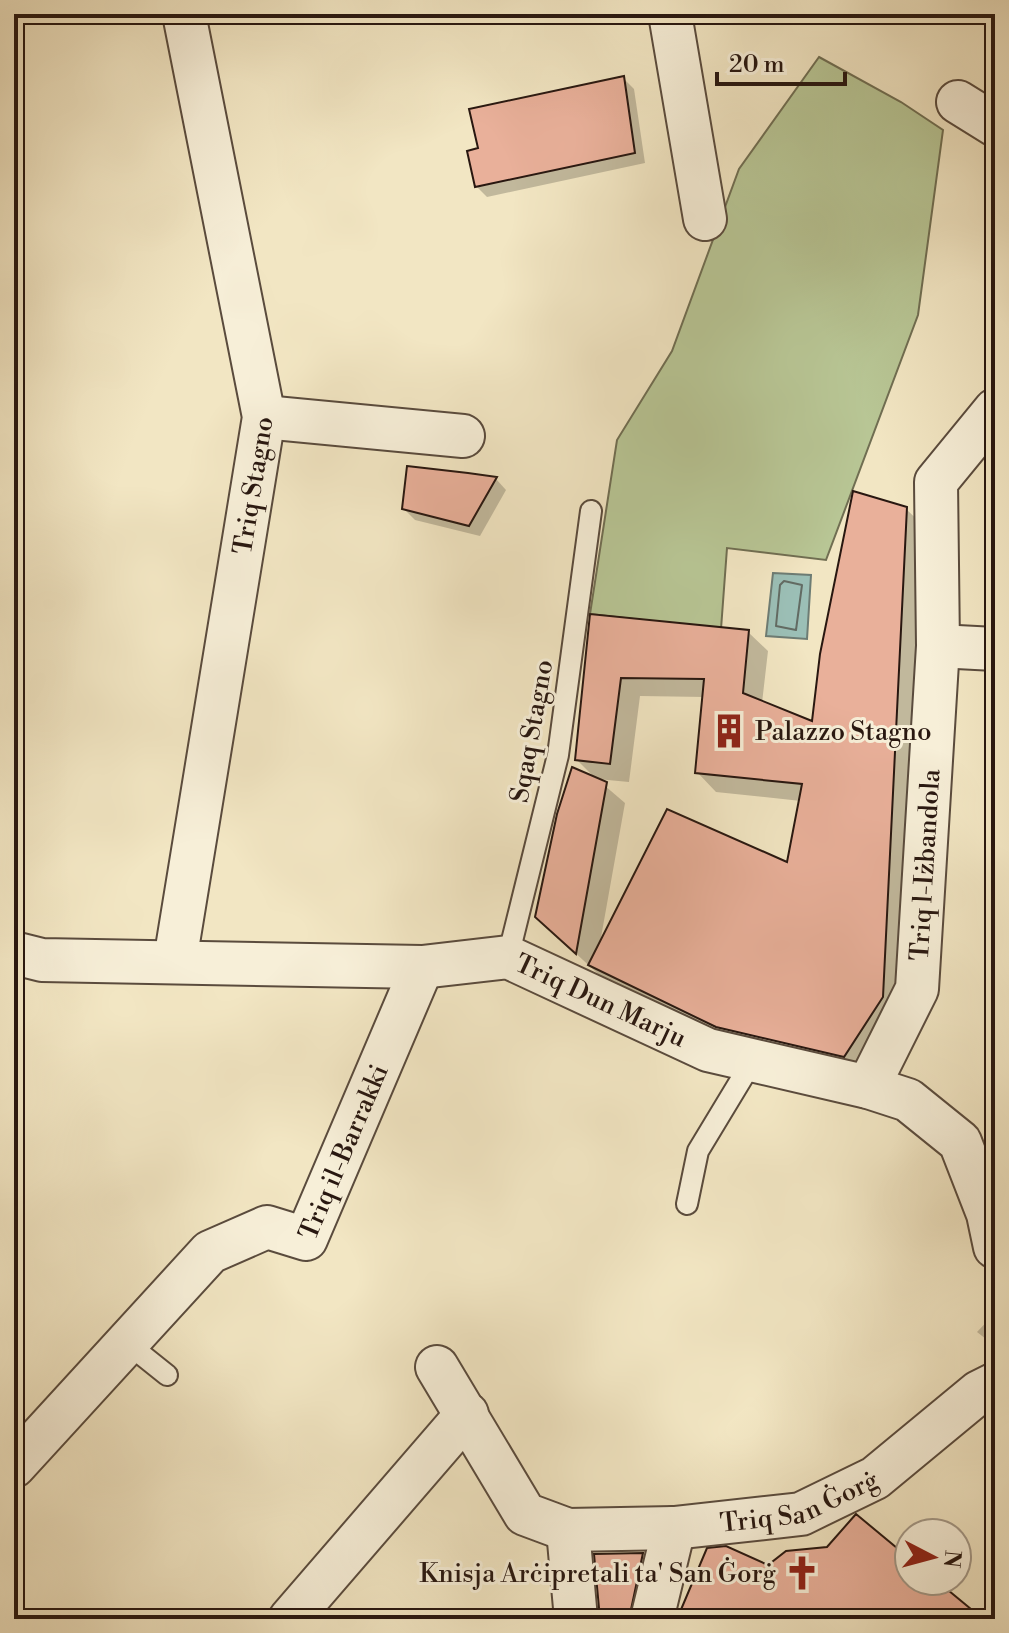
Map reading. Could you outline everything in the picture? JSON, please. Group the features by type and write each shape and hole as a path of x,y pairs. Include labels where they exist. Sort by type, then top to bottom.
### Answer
{"street":[{"name":"Triq Stagno","path":"175,961 264,417 184,14"},
{"path":"670,14 705,219"},
{"path":"958,102 995,125"},
{"name":"Triq l-Iżbandola","path":"868,1087 917,989 938,646 936,482 995,410"},
{"path":"264,417 463,436"},
{"path":"938,646 995,649"},
{"name":"Triq Dun Marju","path":"14,953 42,960 422,967 508,957 708,1050 868,1087 908,1100 960,1142 988,1214 995,1247"},
{"name":"Triq il-Barrakki","path":"14,1466 210,1252 267,1227 306,1239 422,967"},
{"name":"Triq San Ġorġ","path":"437,1367 525,1514 568,1530 674,1528 801,1514 875,1478 979,1392 995,1384"},
{"path":"290,1619 467,1414"},
{"path":"652,1619 674,1528"},
{"path":"568,1530 576,1619"}],"lane":[{"name":"Sqaq Stagno","path":"508,957 558,755 591,511"},
{"path":"687,1204 698,1151 753,1060"},
{"path":"127,1343 167,1375"}],"green space":[{"path":"819,57 901,102 943,130 918,315 826,560 727,548 721,629 590,614 617,440 672,351 739,169"}],"water":[{"path":"773,573 811,575 807,639 766,636"}],"building":[{"path":"624,76 635,153 475,187 467,151 478,148 469,109"},
{"path":"407,466 497,477 469,526 402,509"},
{"path":"853,491 907,507 883,997 844,1057 716,1027 588,965 667,809 787,862 802,784 695,773 704,679 621,678 610,764 575,760 590,614 749,630 743,693 812,721 820,654"},
{"path":"572,767 607,782 576,954 535,917 557,814"},
{"name":"Knisja Arċipretali ta' San Ġorġ","path":"856,1514 893,1545 893,1597 956,1597 983,1619 677,1619 707,1548 726,1546 768,1565 786,1551 827,1547"},
{"path":"643,1553 629,1619 600,1619 594,1554"}],"place":[{"name":"Palazzo Stagno","path":"729,731"},
{"name":"Knisja Arċipretali ta' San Ġorġ","path":"802,1573"}]}
